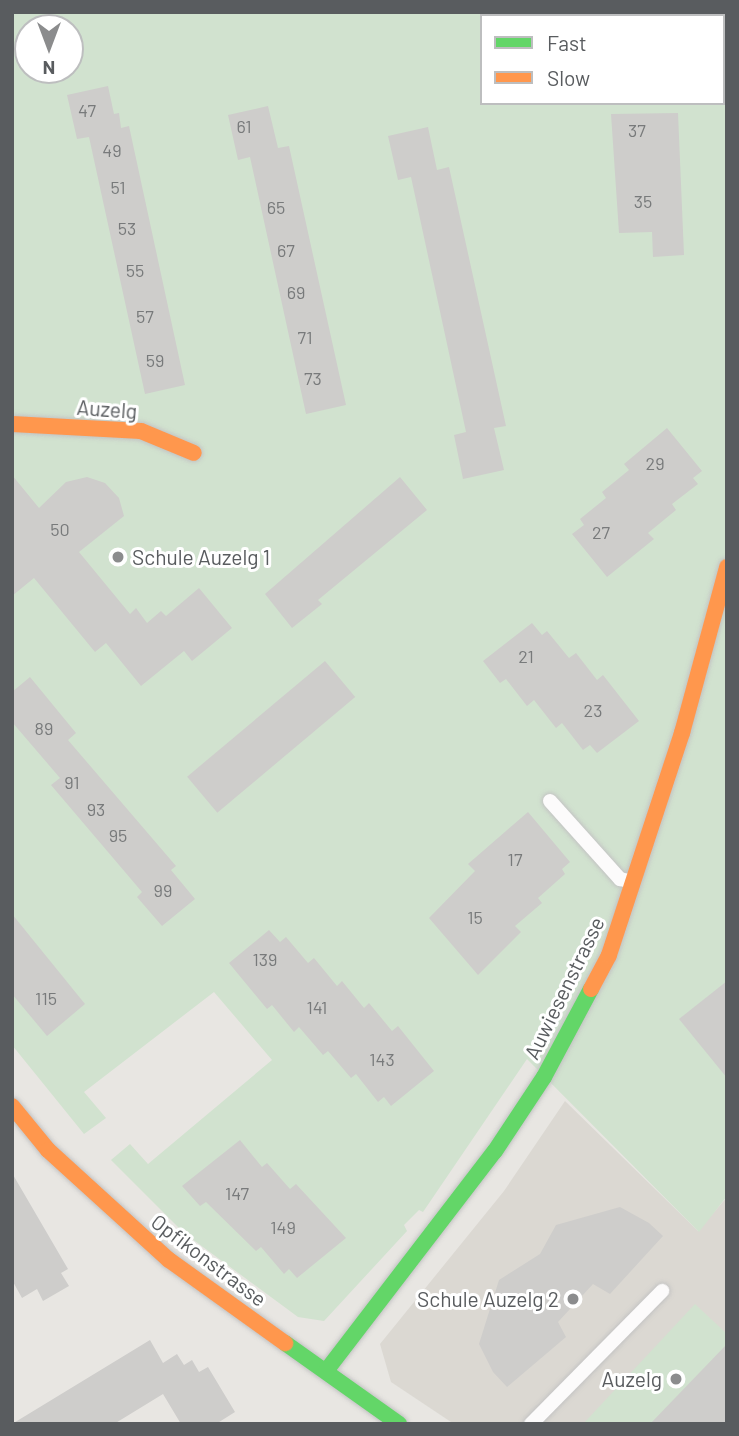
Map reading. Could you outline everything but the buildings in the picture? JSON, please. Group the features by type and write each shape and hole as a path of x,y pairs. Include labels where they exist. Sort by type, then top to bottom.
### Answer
{"street":[{"name":"Auzelg","path":"12,424 141,431 194,453"},
{"name":"Auwiesenstrasse","path":"326,1371 495,1151 544,1077 608,955 682,733 727,567"},
{"name":"Opfikonstrasse","path":"12,1106 48,1150 169,1260 399,1424"}],"lane":[{"path":"550,801 620,878 634,883"},
{"path":"531,1424 662,1291"}],"shaded area":[{"name":"Schule Auzelg 2","path":"565,1101 698,1231 727,1197 727,1424 454,1424 391,1382 380,1344 504,1191"}],"green space":[{"path":"12,12 727,12 727,1196 699,1232 527,1059 423,1212 419,1210 404,1225 407,1231 324,1321 298,1317 184,1233 111,1160 130,1144 148,1164 272,1060 214,992 84,1092 106,1118 84,1134 12,1045"},
{"name":"Auzelg","path":"695,1304 727,1334 727,1424 583,1424"}],"traffic: fast":[{"path":"326,1371 495,1151 544,1077 591,989"},
{"path":"285,1343 399,1424"}],"traffic: slow":[{"path":"12,424 141,431 194,453"},
{"path":"591,989 609,955 682,733 727,567"},
{"path":"12,1106 48,1150 169,1260 285,1343"}],"place":[{"name":"Schule Auzelg 1","path":"118,557"},
{"name":"Schule Auzelg 2","path":"573,1299"},
{"name":"Auzelg","path":"676,1379"}]}
